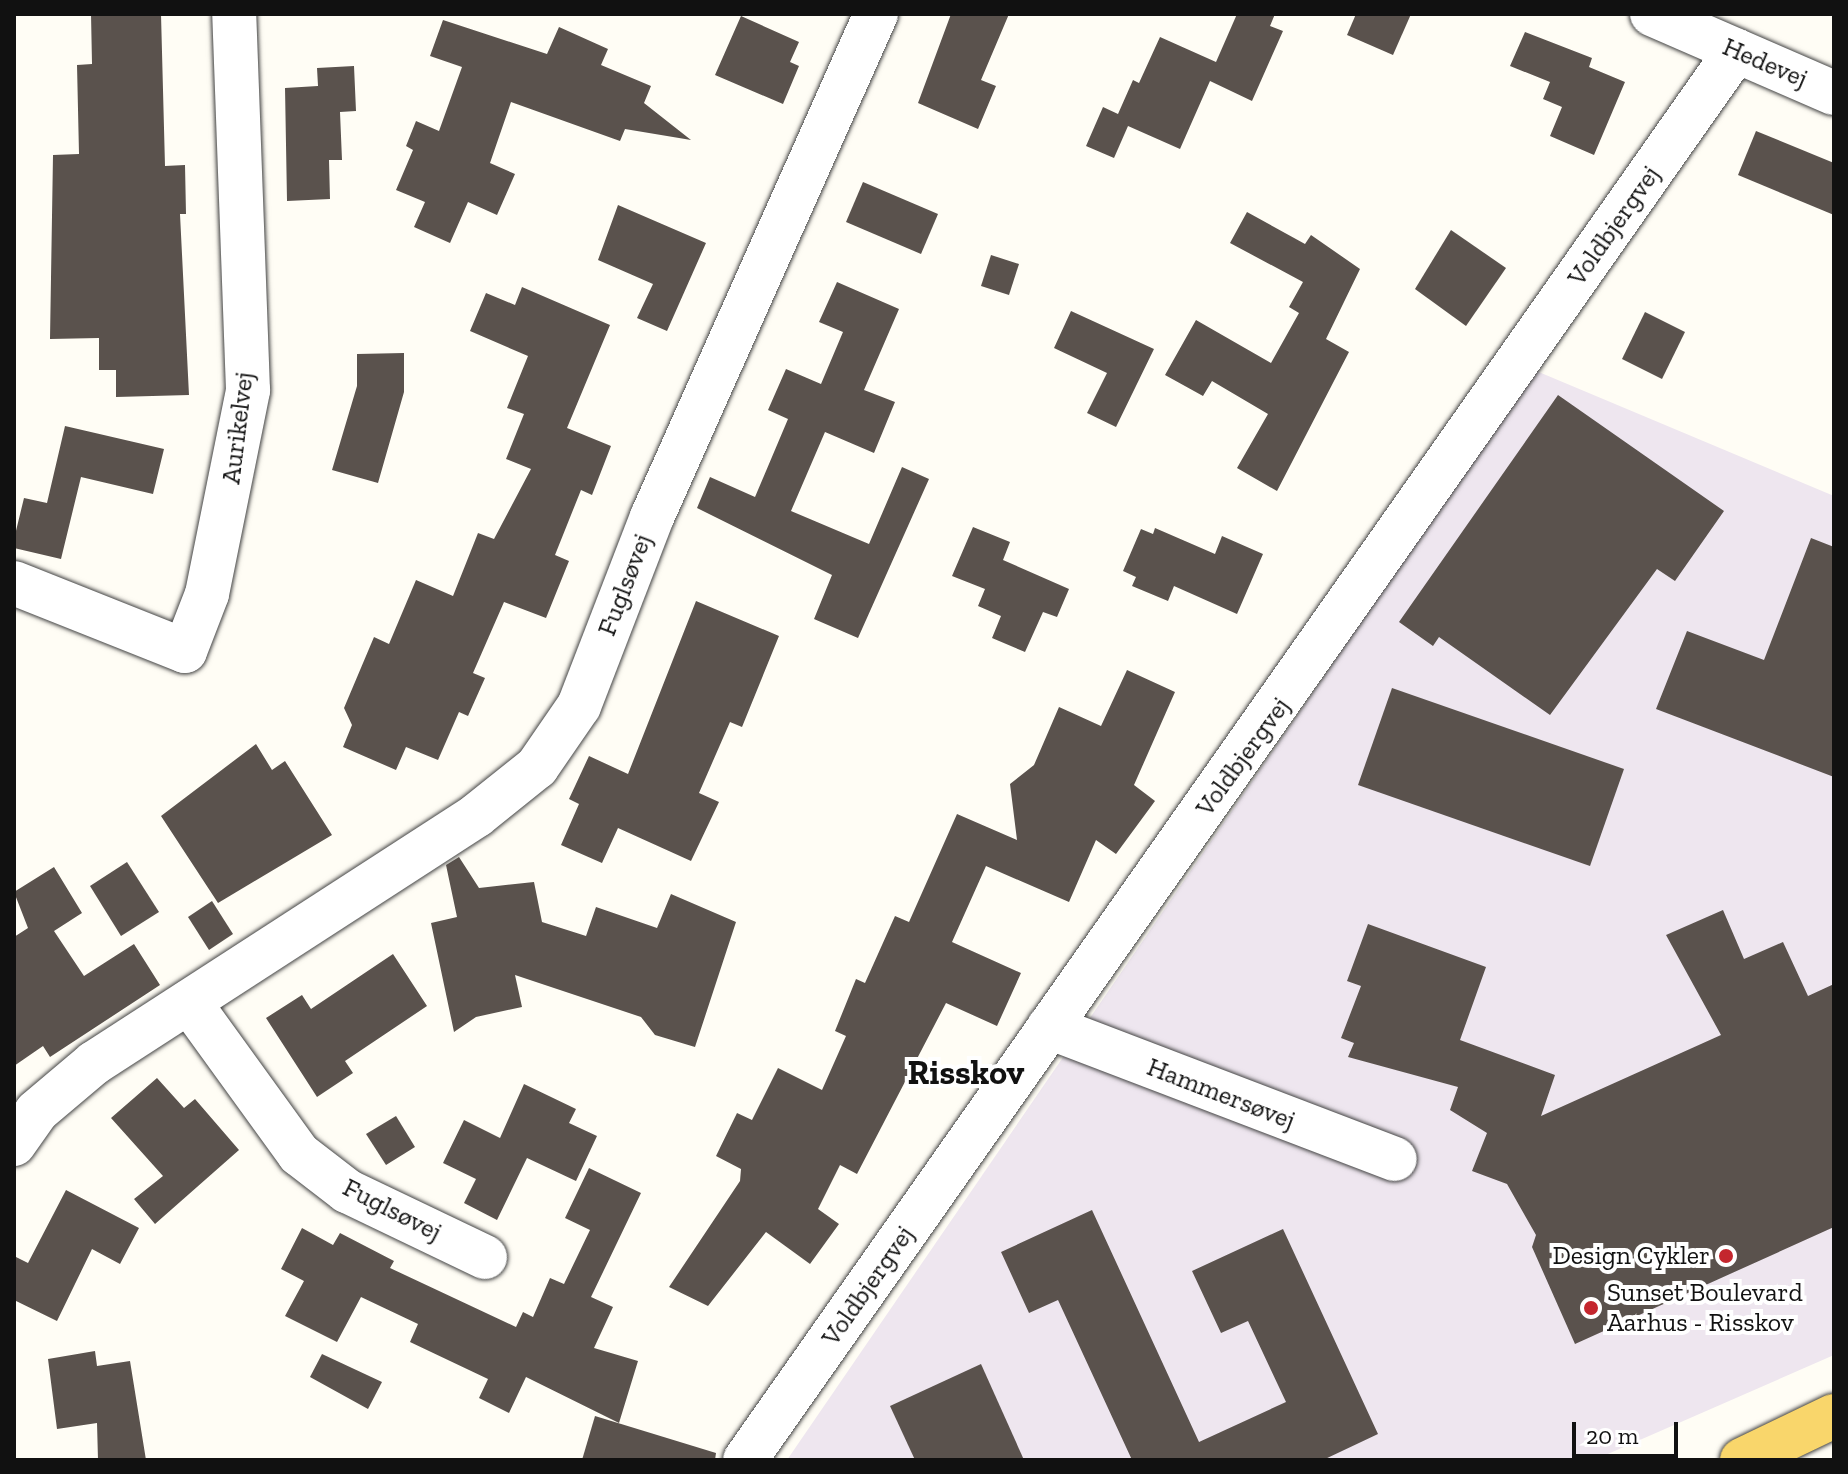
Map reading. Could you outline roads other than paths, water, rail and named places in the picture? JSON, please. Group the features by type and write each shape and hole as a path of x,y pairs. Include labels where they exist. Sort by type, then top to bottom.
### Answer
{"main road":[{"path":"1742,1460 1834,1416"}],"street":[{"name":"Aurikelvej","path":"14,583 185,651 191,637 226,520 248,390 234,14"},
{"name":"Fuglsøvej","path":"14,1144 61,1087 477,815 537,767 571,719 652,517 876,14"},
{"name":"Hedevej","path":"1652,14 1834,93"},
{"name":"Voldbjergvej","path":"745,1460 1736,51"},
{"name":"Fuglsøvej","path":"189,1002 299,1154 347,1191 485,1257"},
{"name":"Hammersøvej","path":"1049,1027 1395,1159"}],"place":[{"name":"Design Cykler","path":"1726,1256"},
{"name":"Sunset Boulevard Aarhus - Risskov","path":"1591,1308"}],"district":[{"name":"Risskov","path":"966,1073"}]}
